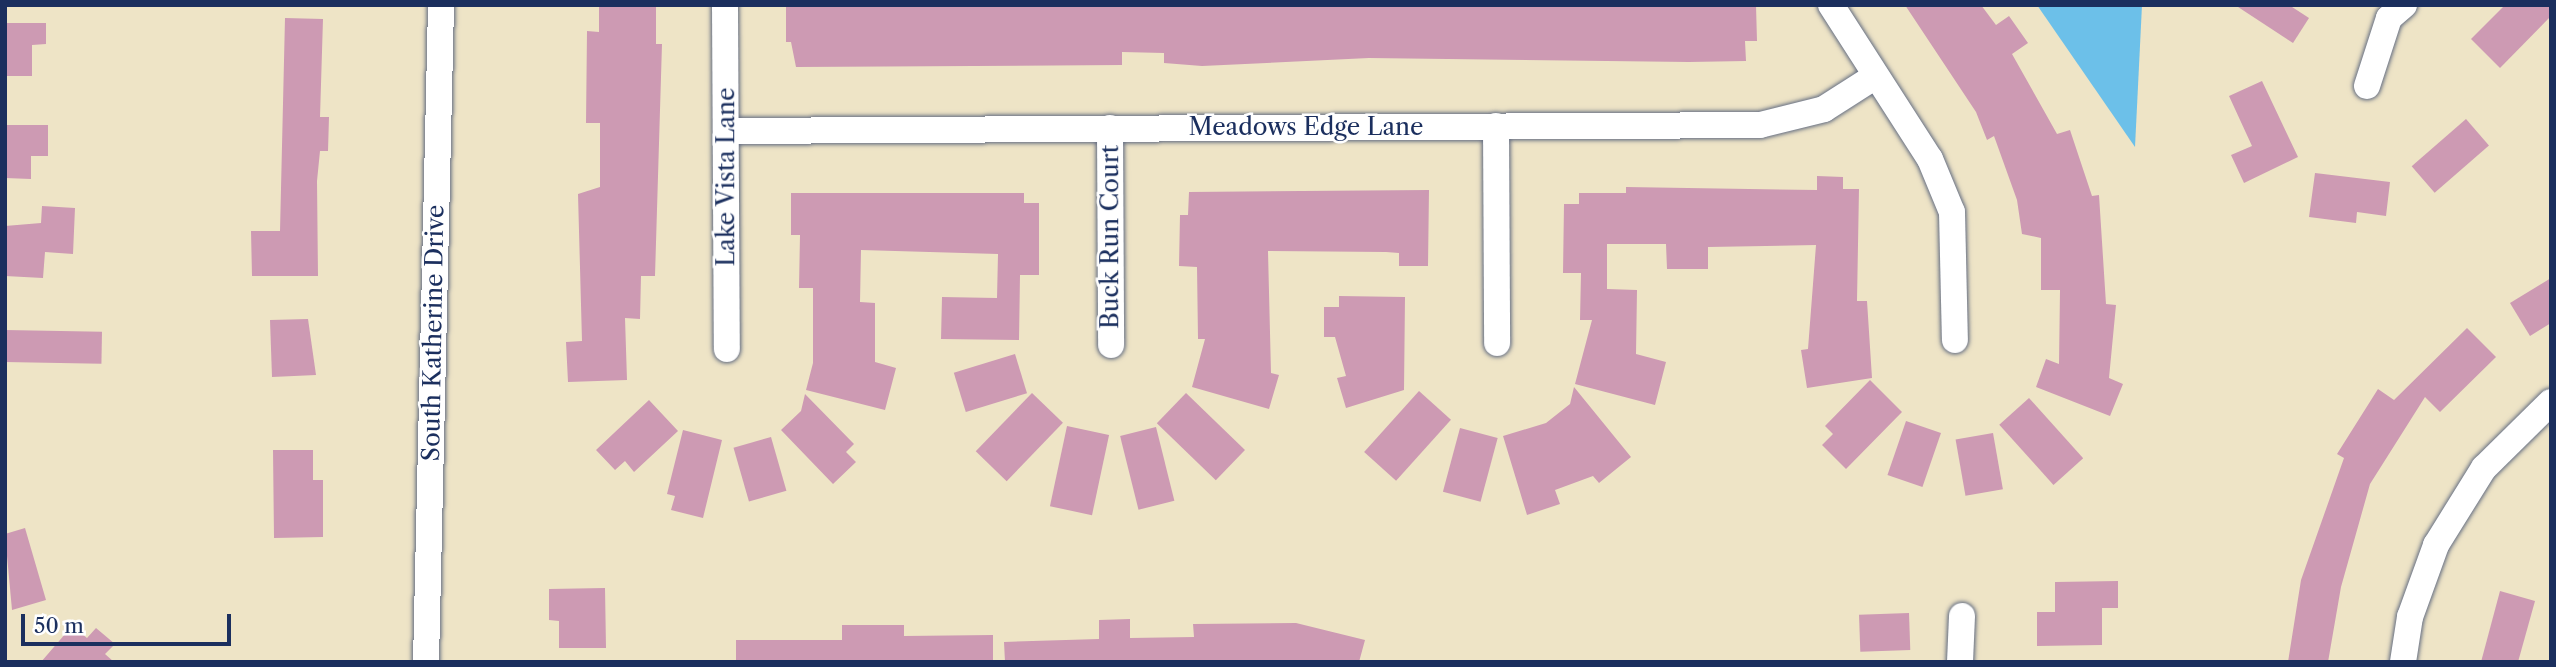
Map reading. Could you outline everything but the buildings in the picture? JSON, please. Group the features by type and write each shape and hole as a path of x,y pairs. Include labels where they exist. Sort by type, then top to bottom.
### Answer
{"street":[{"name":"South Katherine Drive","path":"426,662 441,5"},
{"name":"Lake Vista Lane","path":"725,5 727,349"},
{"path":"1831,5 1874,77 1930,159 1952,212 1955,340"},
{"path":"2367,86 2389,18 2404,5"},
{"name":"Meadows Edge Lane","path":"726,131 1760,125 1824,110 1874,77"},
{"path":"1496,126 1497,343"},
{"name":"Buck Run Court","path":"1110,128 1111,345"},
{"path":"2403,662 2410,617 2436,545 2484,468 2551,402"},
{"path":"1960,662 1962,616"}],"water":[{"path":"2037,5 2142,5 2135,147"}]}
